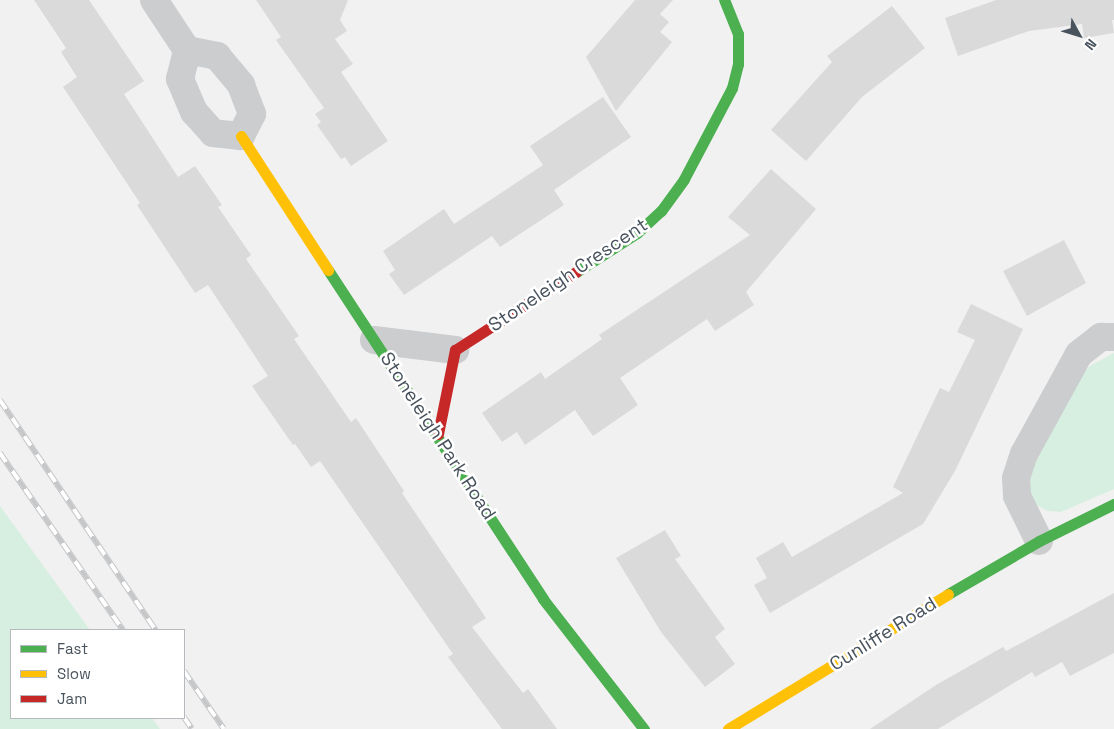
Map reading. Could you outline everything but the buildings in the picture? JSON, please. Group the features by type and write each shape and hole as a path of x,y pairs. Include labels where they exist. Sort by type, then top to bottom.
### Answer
{"street":[{"path":"154,0 188,50 217,56 242,85 252,114 241,136 213,133 194,112 180,79 188,50"},
{"name":"Stoneleigh Crescent","path":"455,350 637,233 661,211 684,179 732,88 738,64 738,34 724,0"},
{"name":"Stoneleigh Park Road","path":"241,136 374,340 438,434 543,599 644,729"},
{"path":"1039,541 1017,496 1016,478 1024,454 1079,354 1102,337 1114,337"},
{"path":"374,340 455,350 438,434"},
{"name":"Cunliffe Road","path":"728,729 944,596 1039,541 1114,504"}],"green space":[{"path":"1114,353 1114,489 1061,512 1048,511 1036,505 1030,494 1030,473 1080,376 1090,366"},
{"path":"0,506 89,629 10,629 10,719 153,719 160,729 0,729"}],"railway":[{"path":"0,400 155,629"},
{"path":"0,453 122,629"},
{"path":"185,672 224,729"},
{"path":"185,718 192,729"}],"traffic: fast":[{"path":"576,272 637,233 661,211 684,179 732,88 738,64 738,34 724,0"},
{"path":"328,270 543,599 644,729"},
{"path":"948,594 1039,541 1114,504"}],"traffic: slow":[{"path":"241,136 328,270"},
{"path":"728,729 948,594"}],"traffic: jam":[{"path":"438,434 455,350 576,272"}]}
